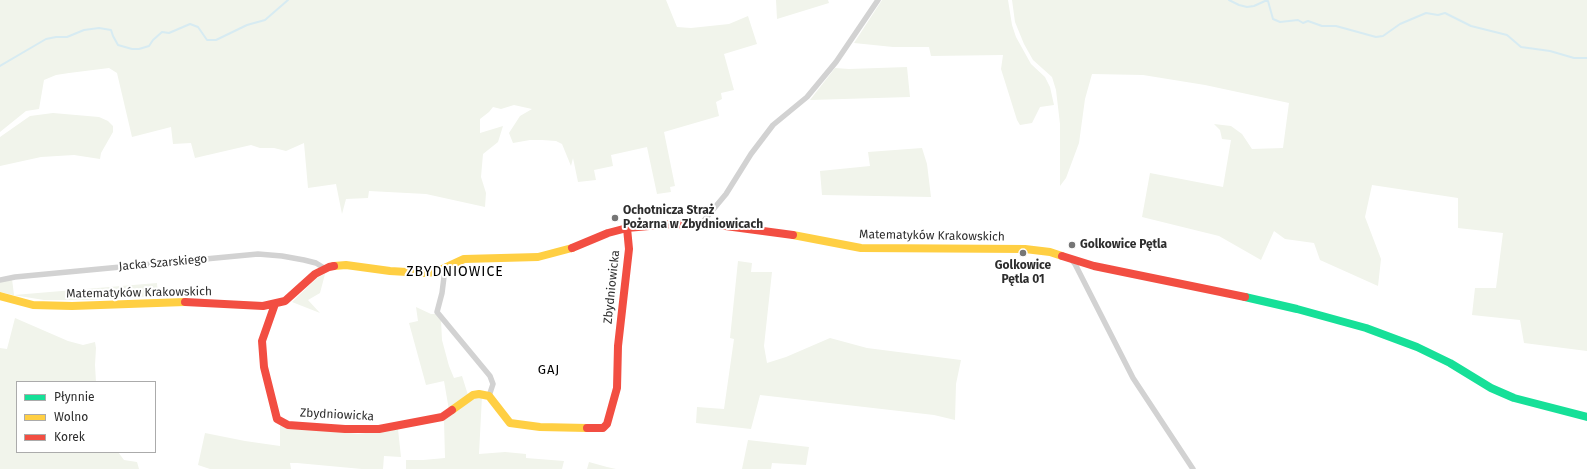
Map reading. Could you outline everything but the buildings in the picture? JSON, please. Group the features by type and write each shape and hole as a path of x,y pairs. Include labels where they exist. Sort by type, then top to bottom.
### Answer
{"street":[{"path":"701,224 726,194 754,150 773,125 807,97 836,62 878,0"},
{"name":"Matematyków Krakowskich","path":"0,296 33,305 72,306 187,302 263,306 275,304 285,300 324,268 346,265 424,273 436,272 464,259 538,257 572,248 608,233 627,228 656,225 718,225 802,236 861,248 1025,249 1050,252 1094,266 1189,285 1304,311 1364,327 1417,347 1450,363 1491,388 1514,398 1587,417"},
{"name":"Zbydniowicka","path":"275,304 262,340 264,367 277,419 288,425 345,430 379,429 442,417 473,395 484,394 489,396 504,418 510,423 540,428 602,428 607,424 617,388 618,346 629,249 627,228"},
{"name":"Jacka Szarskiego","path":"0,280 15,276 258,254 304,260 316,263 324,268"},
{"path":"1070,259 1075,264 1133,378 1193,469"},
{"path":"445,269 442,293 437,312 490,376 493,384 489,396"}],"shaded area":[{"path":"0,0 666,0 677,27 691,28 729,24 748,16 757,44 724,54 734,90 721,93 722,99 716,102 719,116 664,132 675,186 670,187 671,192 657,194 647,147 611,155 613,166 594,170 596,180 578,182 573,158 571,166 562,144 556,141 542,140 530,140 513,143 509,133 520,116 532,109 514,105 501,109 493,107 480,119 480,133 503,126 498,142 483,154 481,177 486,193 485,207 426,194 369,191 368,198 346,199 342,214 336,184 308,188 304,143 286,151 274,148 260,148 251,145 195,158 191,143 173,144 171,127 132,137 117,73 109,68 56,75 44,80 39,109 26,111 0,132"},
{"path":"776,0 828,0 829,3 777,19"},
{"path":"882,0 1008,0 1012,25 1016,37 1031,64 1045,77 1050,87 1054,105 1040,107 1032,123 1020,125 1017,120 1001,69 1003,55 931,56 929,47 893,47 854,43"},
{"path":"1012,0 1587,0 1587,351 1524,343 1520,320 1472,315 1475,288 1496,288 1503,233 1458,228 1458,198 1372,185 1365,217 1381,259 1378,286 1320,260 1314,243 1285,239 1274,231 1261,260 1219,236 1142,217 1150,173 1223,187 1231,140 1222,139 1220,130 1214,124 1231,126 1242,134 1252,149 1283,148 1289,103 1205,85 1143,75 1092,74 1085,99 1079,143 1066,178 1060,186 1060,124 1056,90 1052,77 1033,60 1024,44 1015,22"},
{"path":"907,67 910,97 810,100 835,68"},
{"path":"53,113 99,117 108,121 113,126 113,132 101,153 100,159 74,155 41,157 0,166 0,137 30,116"},
{"path":"922,148 927,164 931,197 822,195 820,171 870,166 868,152"},
{"path":"738,261 752,263 751,272 772,272 764,346 767,363 786,357 830,338 867,348 961,360 956,384 955,420 934,415 760,395 751,429 696,423 697,407 724,409 734,339 730,338"},
{"path":"325,274 320,293 308,300 320,313 292,302 317,278"},
{"path":"12,279 14,295 157,283 158,296 90,300 44,300 13,295 0,292 0,282"},
{"path":"416,307 431,314 437,314 441,320 442,340 449,366 454,378 462,376 468,395 449,410 444,381 426,385 409,323 418,321"},
{"path":"15,318 68,341 83,345 95,342 96,348 96,381 16,381 16,453 119,453 124,460 137,462 139,469 0,469 0,348 7,349"},
{"path":"482,396 479,454 505,452 526,454 526,458 564,461 562,469 406,469 406,460 445,458 444,420 471,398"},
{"path":"280,425 358,434 398,429 401,457 384,456 383,469 362,469 297,463 290,463 291,469 210,469 198,465 205,433 280,446"},
{"path":"748,440 809,447 806,465 772,463 771,469 742,469"},
{"path":"589,462 607,467 616,469 587,469"}],"waterway":[{"path":"0,66 46,39 67,37 84,30 99,28 111,30 118,45 132,49 139,49 149,46 162,32 169,33 190,24 198,27 207,40 216,40 247,25 265,20 288,0"},
{"path":"1229,0 1247,7 1268,1 1273,19 1280,22 1298,20 1303,23 1308,21 1322,26 1336,26 1376,37 1383,36 1400,24 1426,13 1438,15 1445,13 1471,26 1507,35 1521,47 1550,51 1574,58 1587,58"}],"traffic: fast":[{"path":"1245,297 1297,309 1366,328 1417,347 1450,363 1491,388 1514,398 1587,417"}],"traffic: slow":[{"path":"793,235 861,248 1025,249 1050,252 1062,256"},
{"path":"334,266 346,265 390,271 424,273 436,272 464,259 538,257 572,248"},
{"path":"0,296 33,305 72,306 185,302"},
{"path":"452,410 473,395 479,394 489,396 510,423 540,427 587,428"}],"traffic: jam":[{"path":"572,248 608,233 627,228 671,224 718,225 793,235"},
{"path":"587,428 603,428 607,424 617,388 618,346 629,249 627,228"},
{"path":"1062,256 1094,266 1245,297"},
{"path":"185,302 263,306 285,301 315,274 334,266"},
{"path":"275,304 262,341 264,367 277,419 288,425 345,429 379,429 442,417 452,410"}],"place":[{"name":"Ochotnicza Straż Pożarna w Zbydniowicach","path":"615,218"},
{"name":"Golkowice Pętla","path":"1072,245"},
{"name":"Golkowice Pętla 01","path":"1023,253"}],"district":[{"name":"ZBYDNIOWICE","path":"455,272"},
{"name":"GAJ","path":"549,370"}]}
